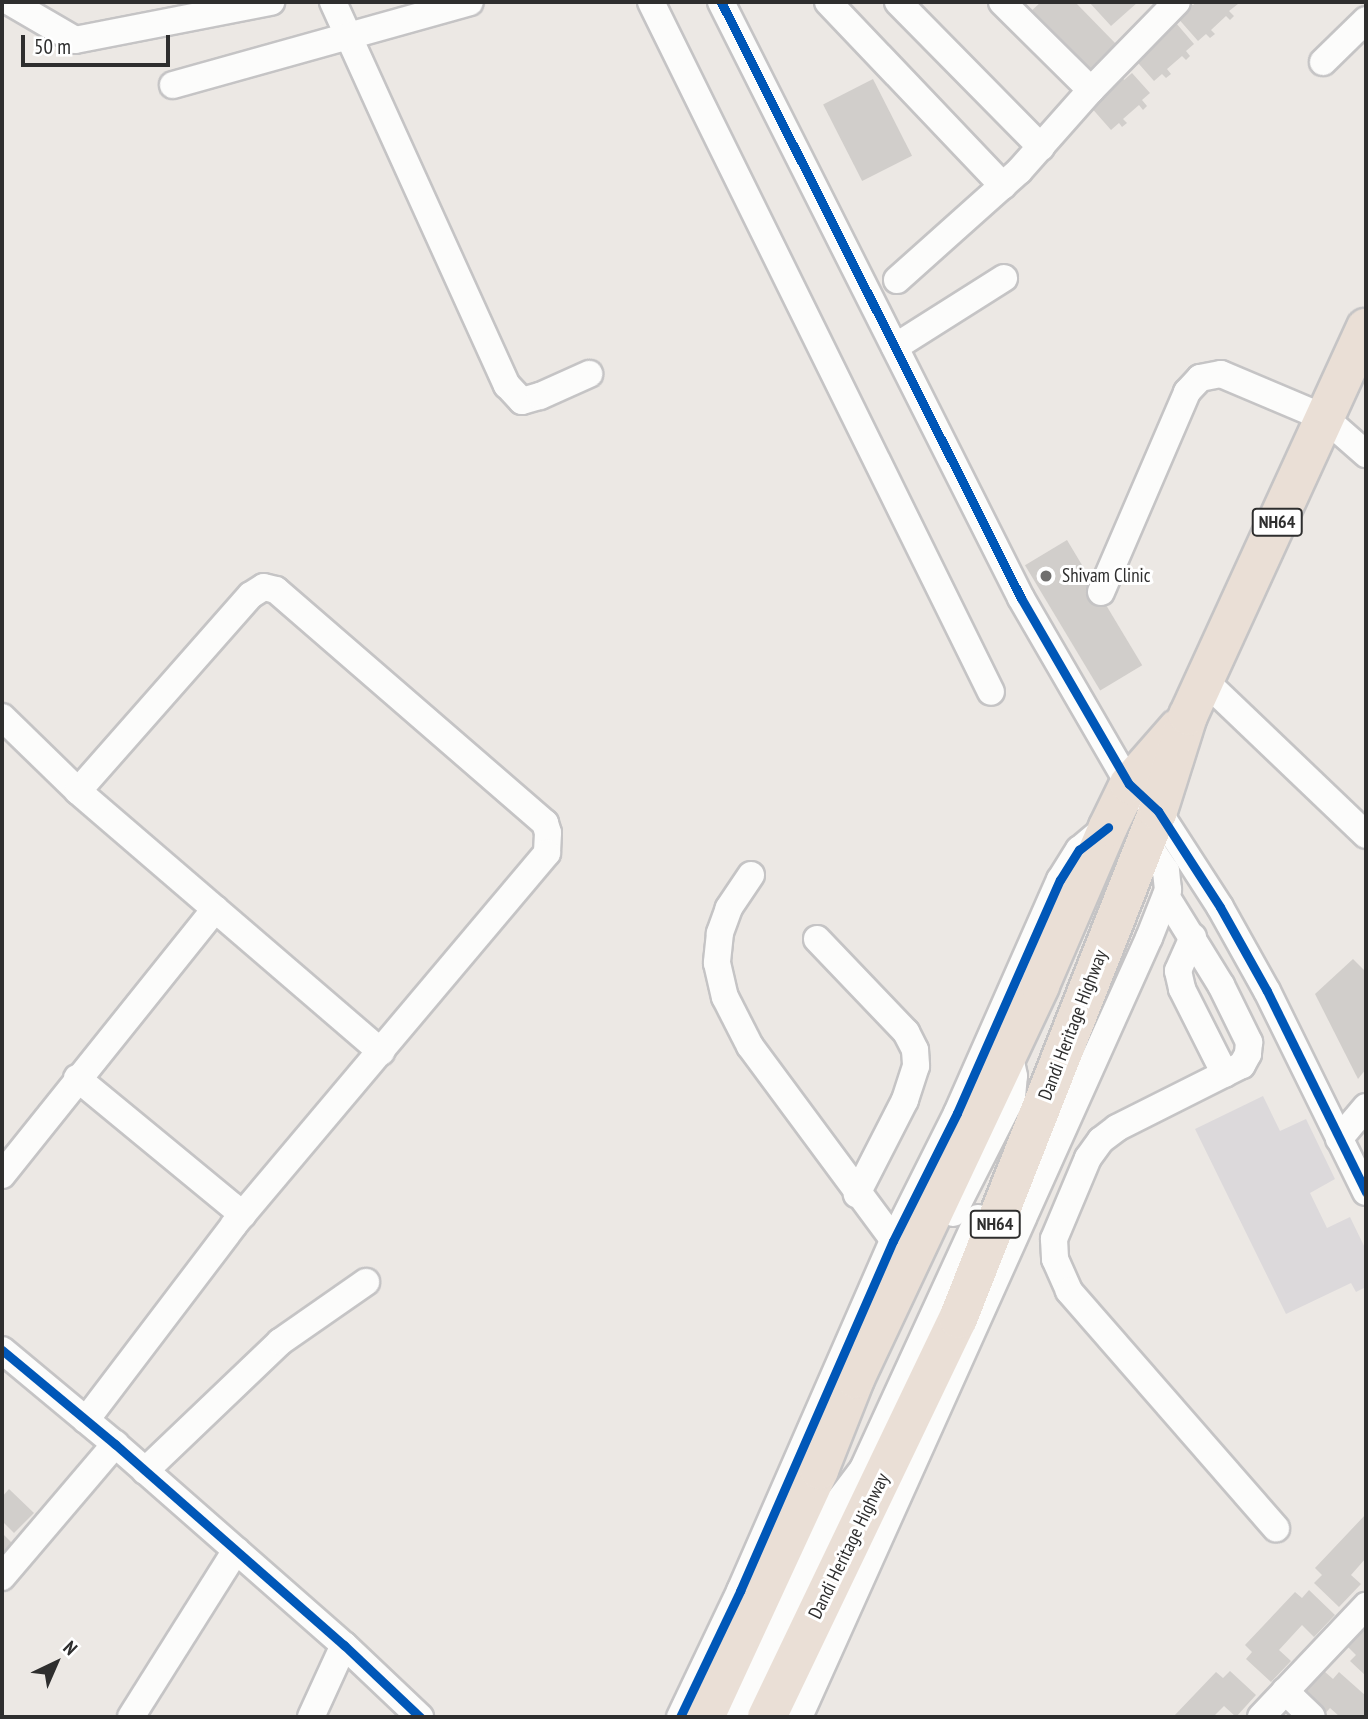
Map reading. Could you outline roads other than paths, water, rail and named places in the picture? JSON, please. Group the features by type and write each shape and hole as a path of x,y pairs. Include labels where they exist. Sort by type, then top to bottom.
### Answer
{"highway":[{"name":"Dandi Heritage Highway","path":"767,1717 958,1319 1152,826 1188,716 1366,328"},
{"name":"NH64","path":"705,1717 819,1470 902,1251 1009,1051 1129,784 1188,716"}],"street":[{"path":"10,2 75,40 271,2"},
{"path":"333,2 508,385 522,401 589,374"},
{"path":"173,85 470,2"},
{"path":"651,2 991,692"},
{"path":"722,2 1021,598 1152,826 1220,907 1260,979 1366,1192"},
{"path":"828,2 1003,186"},
{"path":"898,2 1041,147"},
{"path":"1002,2 1091,90"},
{"path":"897,280 1003,186 1177,2"},
{"path":"1323,62 1366,20"},
{"path":"895,347 1004,278"},
{"path":"1101,592 1187,392 1200,378 1221,374 1325,418 1366,454"},
{"path":"78,790 251,595 264,587 276,590 296,607 545,823 548,833 547,853 243,1215 86,1420"},
{"path":"1204,680 1366,835"},
{"path":"2,717 78,790 381,1052"},
{"path":"799,1717 1007,1259 1166,896 1166,871 1152,826"},
{"path":"680,1717 902,1251 957,1114 1059,880 1079,850 1108,827"},
{"path":"751,875 729,908 720,933 717,963 725,997 750,1046 857,1194 902,1251"},
{"path":"1166,896 1193,937 1249,1042 1248,1054 1242,1065 1117,1128 1101,1140 1088,1158 1054,1239 1055,1259 1069,1291 1276,1528"},
{"path":"2,1175 215,909"},
{"path":"738,1717 838,1502 863,1469 958,1267 1094,941 1102,925 1118,912"},
{"path":"1193,937 1178,971 1182,989 1225,1074"},
{"path":"817,939 906,1032 915,1049 916,1066 905,1100 857,1194"},
{"path":"838,1502 841,1461 903,1311 1012,1097 1014,1076 1009,1051"},
{"path":"77,1079 243,1215"},
{"path":"1339,1139 1366,1107"},
{"path":"145,1471 280,1342 366,1282"},
{"path":"6,1362 115,1444 344,1645 411,1714"},
{"path":"2,1577 115,1444"},
{"path":"131,1717 236,1550"},
{"path":"1261,1717 1366,1605"},
{"path":"311,1717 344,1645"},
{"path":"1284,1691 1312,1717"}],"place":[{"name":"Shivam Clinic","path":"1046,576"}]}
